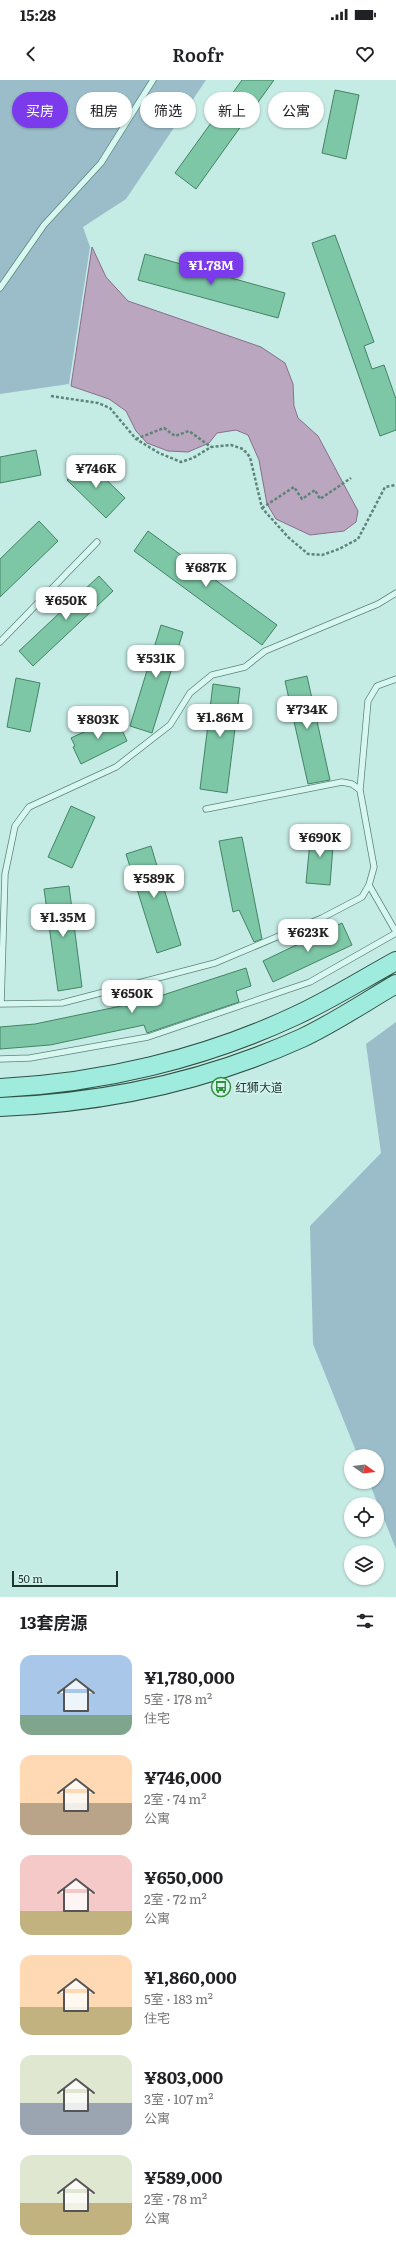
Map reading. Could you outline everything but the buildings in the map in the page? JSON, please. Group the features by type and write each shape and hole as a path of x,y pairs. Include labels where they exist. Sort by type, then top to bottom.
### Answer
{"main road":[{"path":"0,1088 46,1085 113,1074 157,1065 222,1046 296,1016 396,961"},
{"path":"0,1108 85,1101 120,1095 216,1070 270,1052 303,1037 396,984"}],"lane":[{"path":"0,288 44,225 101,163 153,80"},
{"path":"0,642 97,542"},
{"path":"396,593 378,604 265,651 244,667 212,675 190,692 170,726 116,766 29,807 15,826 6,874 1,1004 62,1003 215,963 322,918 362,897 369,885 374,867 360,790 368,700 377,686 396,679"},
{"path":"206,809 342,782 352,784 360,790"},
{"path":"0,1059 30,1058 148,1037 310,982 396,933 369,885"}],"path":[{"path":"51,396 98,403 110,408 136,440 159,453 181,462 193,458 211,448 231,444 243,449 250,457 262,508 288,537 308,554 322,555 339,550 358,539 385,487 396,485"},
{"path":"136,440 164,428 175,436 189,431 211,448"},
{"path":"262,508 294,487 302,499 315,490 320,499 351,478"}],"shaded area":[{"path":"0,80 206,80 196,95 196,92 140,92 140,128 174,128 126,199 83,227 90,247 69,384 0,394"},
{"path":"92,247 106,277 128,301 261,347 285,363 293,384 294,406 298,418 318,436 358,511 356,522 344,531 310,535 276,519 267,504 259,460 248,435 236,430 217,433 209,443 188,452 168,451 147,443 136,431 126,411 109,399 71,386"},
{"path":"396,1022 396,1549 384,1519 384,1497 375,1497 372,1489 384,1489 384,1449 355,1449 313,1344 310,1226 381,1153 366,1044"}],"place":[{"name":"红狮大道","path":"221,1087"}]}
